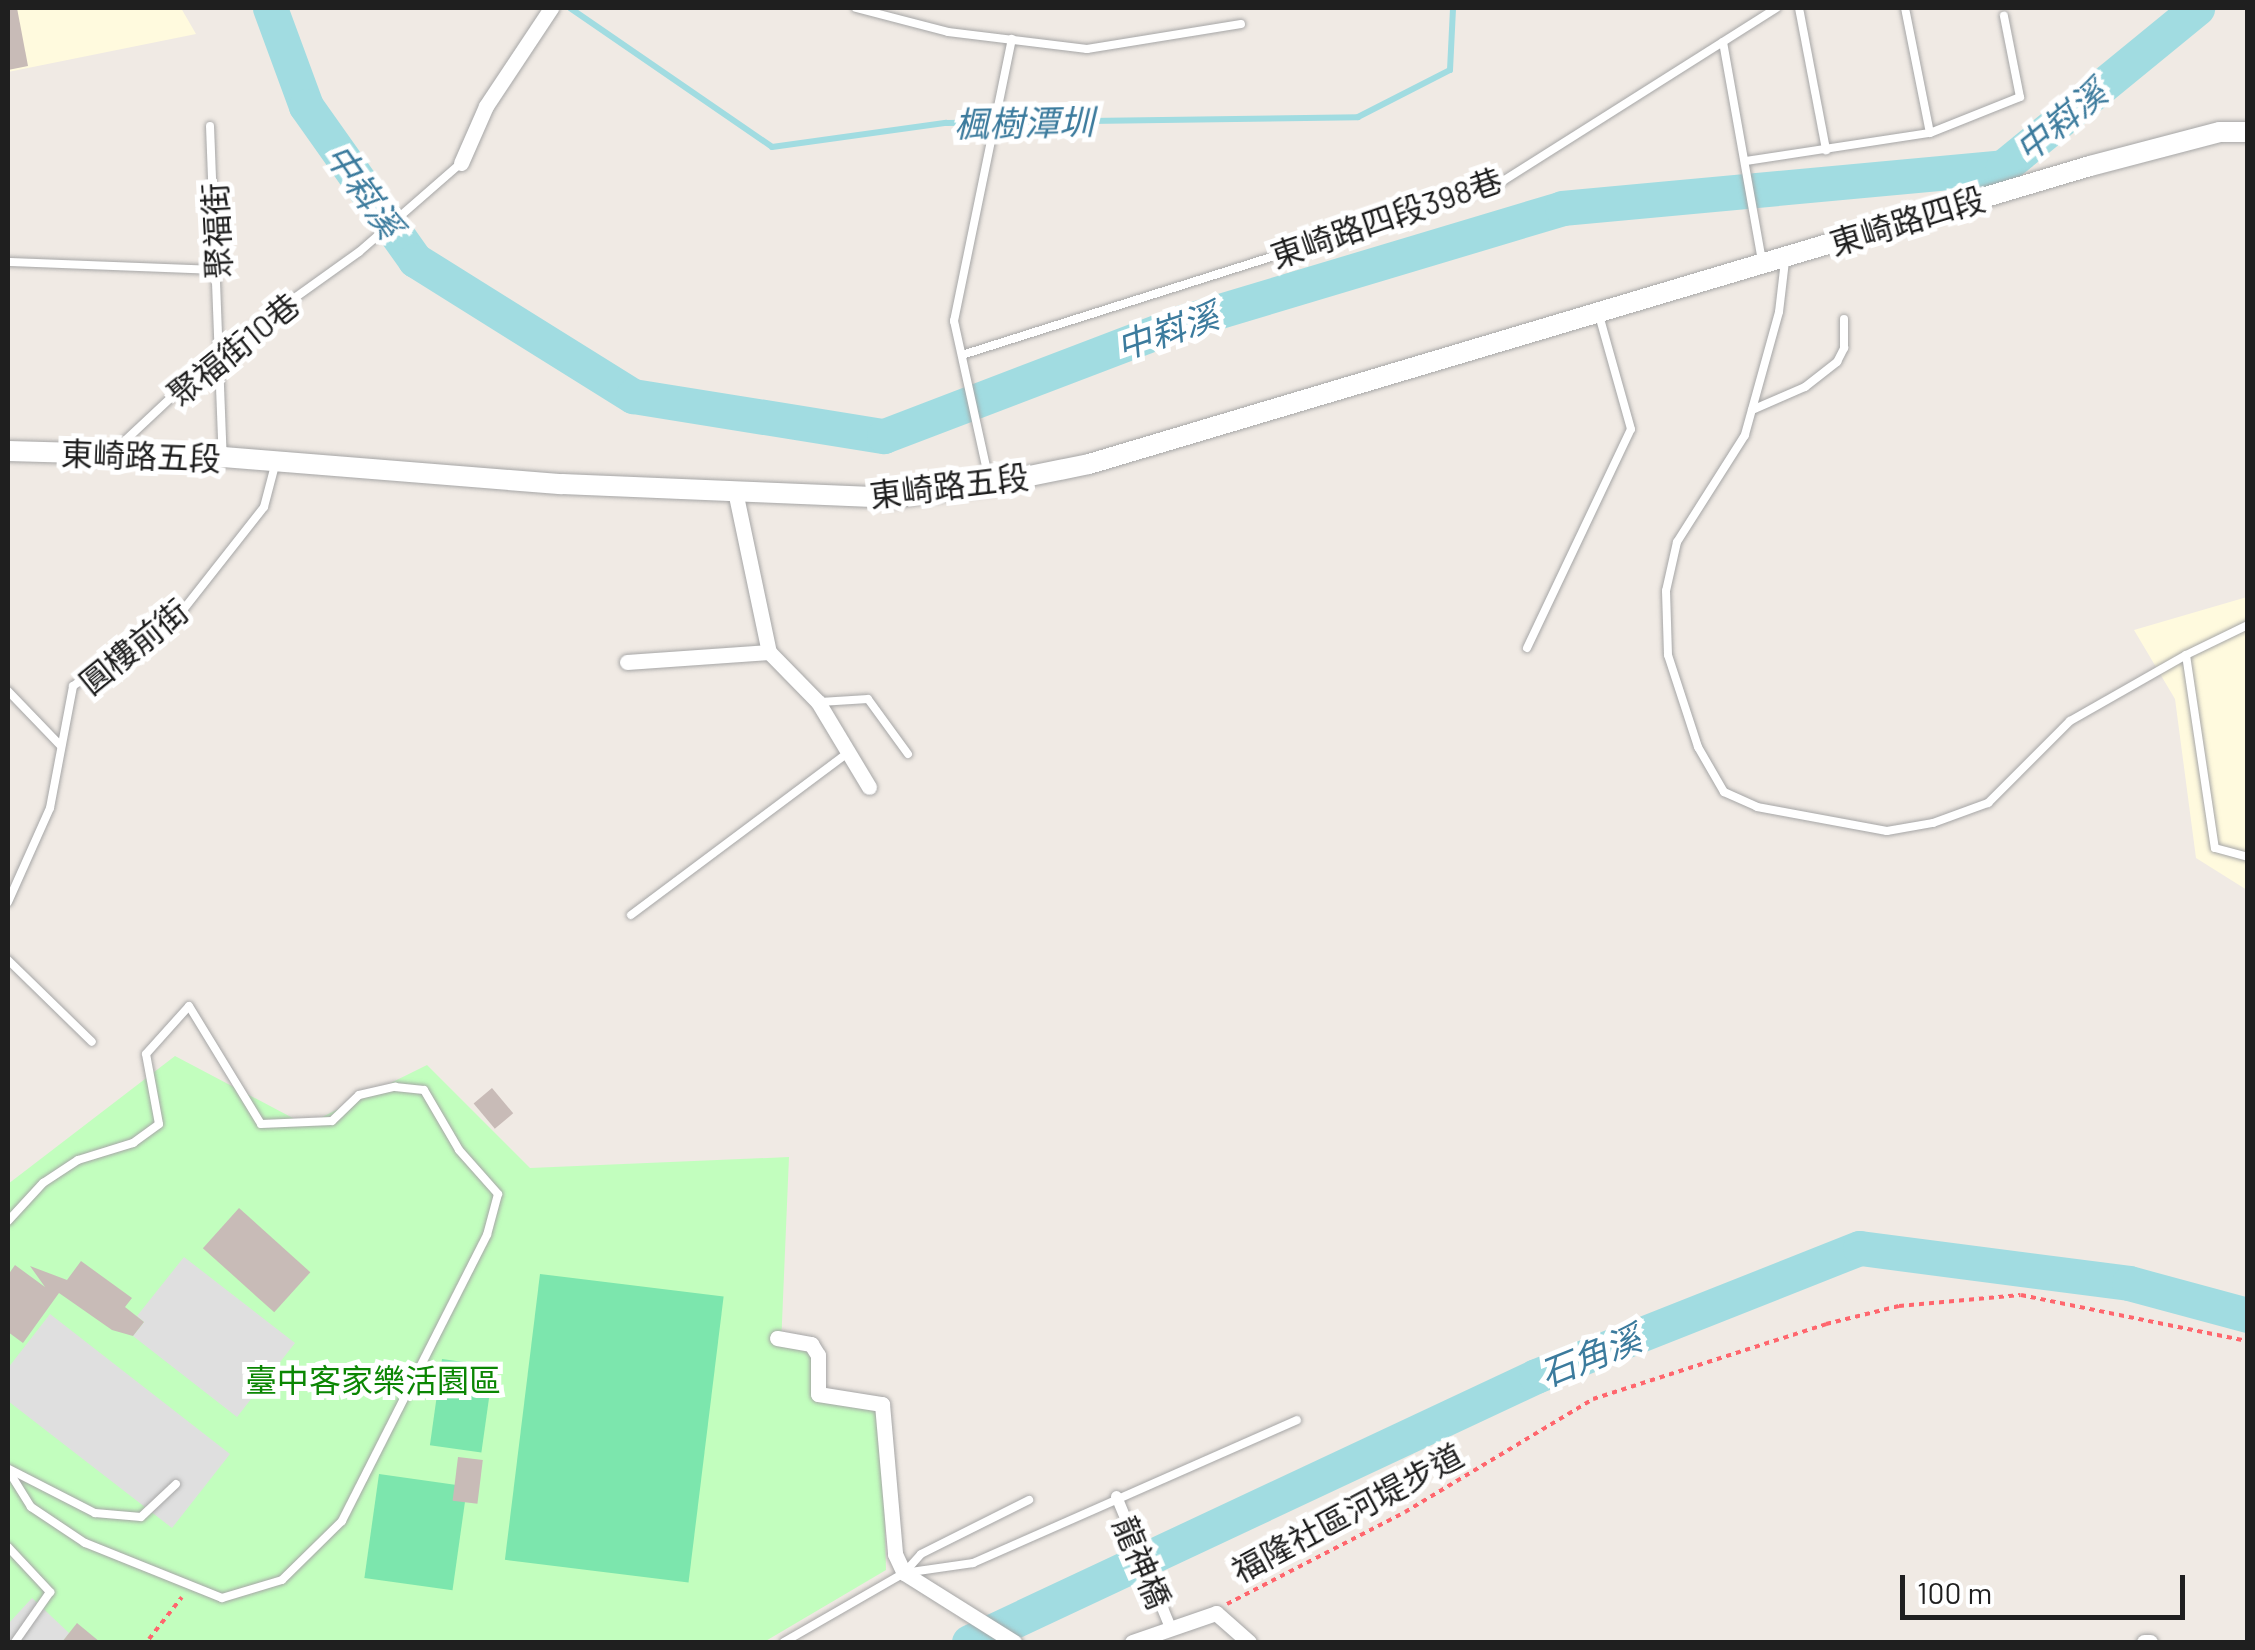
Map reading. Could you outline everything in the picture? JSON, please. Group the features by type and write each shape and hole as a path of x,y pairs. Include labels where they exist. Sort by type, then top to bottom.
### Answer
{"street":[{"path":"461,163 486,106 552,8"},
{"name":"東崎路四段","path":"1752,265 2172,143 2248,132"},
{"name":"東崎路五段","path":"8,451 223,456 276,464 891,498 1090,464 1599,315 1752,265"},
{"path":"735,491 770,652 818,702 869,787"},
{"path":"627,662 770,652"},
{"path":"777,1338 811,1344 818,1355 818,1394 882,1404 894,1554 904,1573 1014,1642"},
{"name":"龍神橋","path":"1116,1496 1170,1626"},
{"path":"1132,1642 1216,1613 1249,1642"}],"lane":[{"path":"856,8 948,32 1086,49 1242,24"},
{"name":"東崎路四段398巷","path":"962,356 1495,186 1777,8"},
{"path":"1798,8 1826,150"},
{"path":"1905,8 1930,134"},
{"path":"1746,161 1930,134 2020,97 2004,16"},
{"path":"990,484 954,321 1012,39"},
{"path":"1723,42 1746,161 1752,265"},
{"name":"聚福街","path":"210,126 219,270 223,456"},
{"name":"聚福街10巷","path":"111,453 222,350 360,252 461,163"},
{"path":"1786,256 1780,312 1745,435 1678,542 1666,591 1668,655 1698,747 1724,792 1757,807 1886,831 1934,823 1988,803 2070,722 2186,655 2248,625"},
{"path":"8,262 219,270"},
{"path":"1527,648 1631,429 1599,315"},
{"path":"1752,410 1806,387 1837,362 1844,348 1844,319"},
{"name":"圓樓前街","path":"8,902 50,808 73,686 183,610 264,507 276,464"},
{"path":"2186,655 2216,848 2248,857"},
{"path":"8,691 62,746"},
{"path":"818,702 868,699 908,754"},
{"path":"631,915 846,754"},
{"path":"8,960 92,1042"},
{"path":"8,1221 43,1182 78,1160 133,1143 159,1124 146,1054 189,1006 261,1124 332,1121 360,1096 395,1087 424,1090 459,1150 498,1194 487,1235 342,1521 282,1580 222,1598 85,1542 30,1507 8,1469"},
{"path":"904,1573 973,1564 1116,1496 1297,1420"},
{"path":"8,1469 95,1512 142,1517 176,1484"},
{"path":"784,1642 904,1573 922,1554 1028,1500"},
{"path":"8,1547 50,1592 15,1642"}],"path":[{"name":"福隆社區河堤步道","path":"1216,1613 1244,1590 1405,1512 1593,1398 1826,1324 1899,1306 2020,1295 2248,1342"},
{"path":"149,1639 191,1585"}],"shaded area":[{"path":"8,8 181,8 196,34 8,72"},
{"path":"2247,597 2247,890 2196,858 2175,699 2134,630"},
{"path":"184,1257 295,1343 237,1417 133,1336 144,1322 137,1316"},
{"path":"50,1314 230,1454 172,1528 8,1401 8,1368"},
{"path":"32,1598 69,1633 62,1642 8,1642 8,1624"}],"green space":[{"name":"臺中客家樂活園區","path":"175,1056 306,1125 427,1065 530,1168 789,1157 781,1346 813,1353 816,1399 882,1407 886,1570 764,1642 8,1642 8,1184"},
{"path":"540,1274 724,1297 689,1582 505,1560"},
{"path":"442,1359 493,1366 481,1452 430,1445"},
{"path":"379,1474 467,1486 453,1590 364,1578"}],"building":[{"path":"8,8 17,8 28,66 8,70"},
{"path":"492,1088 513,1113 495,1129 474,1103"},
{"path":"239,1208 310,1272 274,1312 203,1248"},
{"path":"81,1261 132,1298 125,1307 144,1322 133,1336 112,1330 59,1293 23,1343 8,1332 8,1275 15,1265 45,1287 30,1266 67,1280"},
{"path":"458,1457 483,1460 477,1504 453,1501"},
{"path":"77,1623 100,1642 62,1642"}],"waterway":[{"name":"中嵙溪","path":"270,8 306,106 415,260 633,396 884,436 1183,322 1562,208 2003,167 2197,8"},
{"name":"楓樹潭圳","path":"570,8 772,147 946,123 1358,117 1450,70 1453,8"},
{"name":"石角溪","path":"969,1642 1536,1376 1860,1248 2129,1283 2248,1315"}]}
